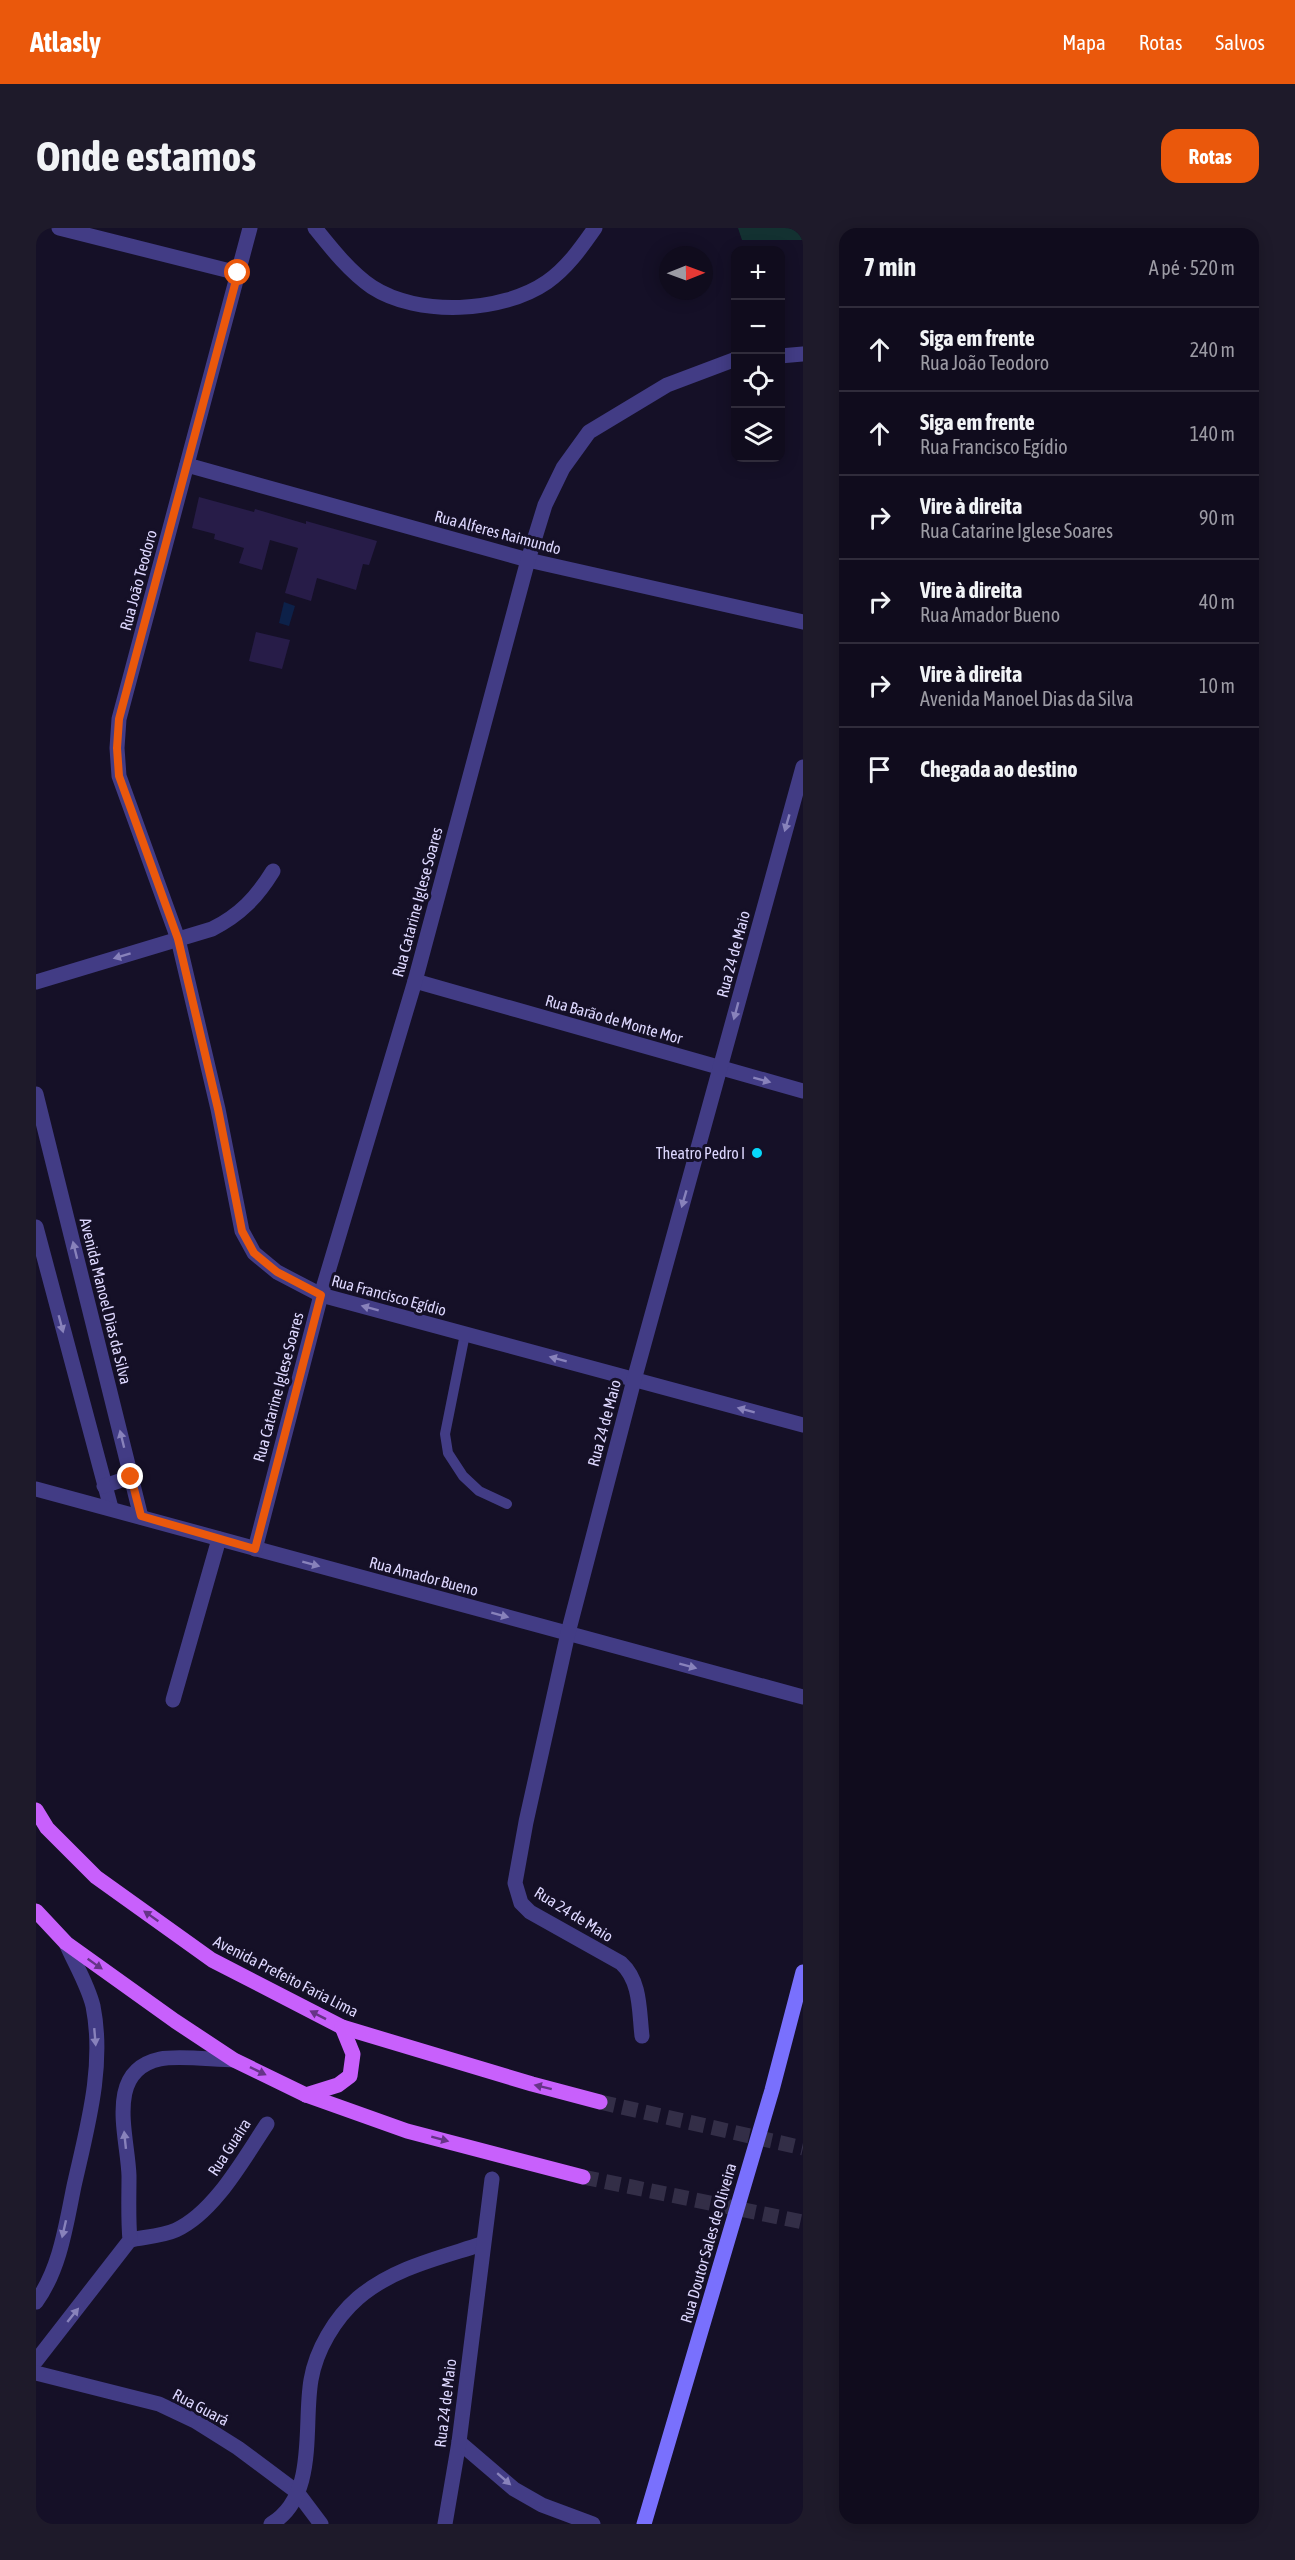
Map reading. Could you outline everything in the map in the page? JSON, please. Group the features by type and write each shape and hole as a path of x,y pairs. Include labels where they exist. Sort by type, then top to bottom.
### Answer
{"main road":[{"name":"Avenida Prefeito Faria Lima","path":"36,1810 41,1825 96,1877 212,1960 342,2027 510,2078 600,2102"},
{"path":"36,1911 66,1943 234,2060 306,2095 407,2131 583,2177"},
{"name":"Rua Doutor Sales de Oliveira","path":"644,2524 772,2090 803,1971"},
{"path":"306,2095 338,2085 350,2076 353,2054 342,2027"}],"street":[{"path":"59,228 238,273"},
{"name":"Rua João Teodoro","path":"178,939 119,776 117,748 119,719 250,228"},
{"path":"315,228 334,251 372,286 408,303 435,308 492,303 525,295 548,281 577,255 595,228"},
{"path":"785,356 803,354"},
{"name":"Rua Catarine Iglese Soares","path":"255,1549 321,1295 415,981 528,560 545,505 562,468 589,432 667,385 731,361"},
{"name":"Rua Alferes Raimundo","path":"187,465 528,560 803,622"},
{"name":"Rua 24 de Maio","path":"642,2036 635,1980 630,1971 621,1963 531,1912 521,1902 515,1883 526,1822 568,1633 634,1380 803,767"},
{"path":"36,982 212,929 232,919 258,895 273,871"},
{"name":"Rua Francisco Egídio","path":"178,939 218,1109 242,1231 254,1253 277,1272 321,1295 803,1425"},
{"name":"Rua Barão de Monte Mor","path":"415,981 803,1091"},
{"name":"Avenida Manoel Dias da Silva","path":"36,1094 141,1516"},
{"path":"36,1227 111,1508"},
{"path":"104,1486 131,1477"},
{"name":"Rua Amador Bueno","path":"36,1489 803,1697"},
{"path":"173,1700 219,1539"},
{"path":"36,2302 44,2290 60,2246 92,2105 97,2058 93,2004 66,1943"},
{"path":"36,2361 130,2241 127,2210 129,2176 121,2106 129,2081 142,2068 160,2059 234,2060"},
{"name":"Rua Guaíra","path":"130,2241 176,2230 198,2213 225,2188 267,2124"},
{"name":"Rua 24 de Maio","path":"445,2524 459,2442 482,2244 492,2179"},
{"path":"271,2524 282,2518 297,2492 306,2458 311,2380 319,2354 334,2324 357,2299 390,2276 482,2244"},
{"name":"Rua Guará","path":"36,2373 159,2404 195,2421 238,2448 297,2492 321,2524"},
{"path":"459,2442 514,2489 542,2505 593,2524"}],"lane":[{"path":"465,1334 444,1434 448,1453 463,1476 479,1491 507,1504"}],"green space":[{"path":"738,228 803,228 803,240 742,240"}],"water":[{"path":"284,602 295,606 289,626 279,623"}],"building":[{"path":"199,497 254,512 255,509 306,524 306,521 377,541 369,565 363,564 356,590 317,578 311,601 285,593 298,548 270,540 262,570 239,563 244,548 214,539 215,534 192,528"},
{"path":"256,632 290,640 282,669 249,661"}],"tunnel":[{"path":"600,2102 803,2148"},
{"path":"583,2177 803,2222"}],"place":[{"name":"Theatro Pedro I","path":"757,1153"}],"route":[{"path":"131,1477 141,1516 255,1549 321,1295 277,1272 254,1253 242,1231 218,1109 178,939 119,776 117,748 119,719 238,273"}]}
